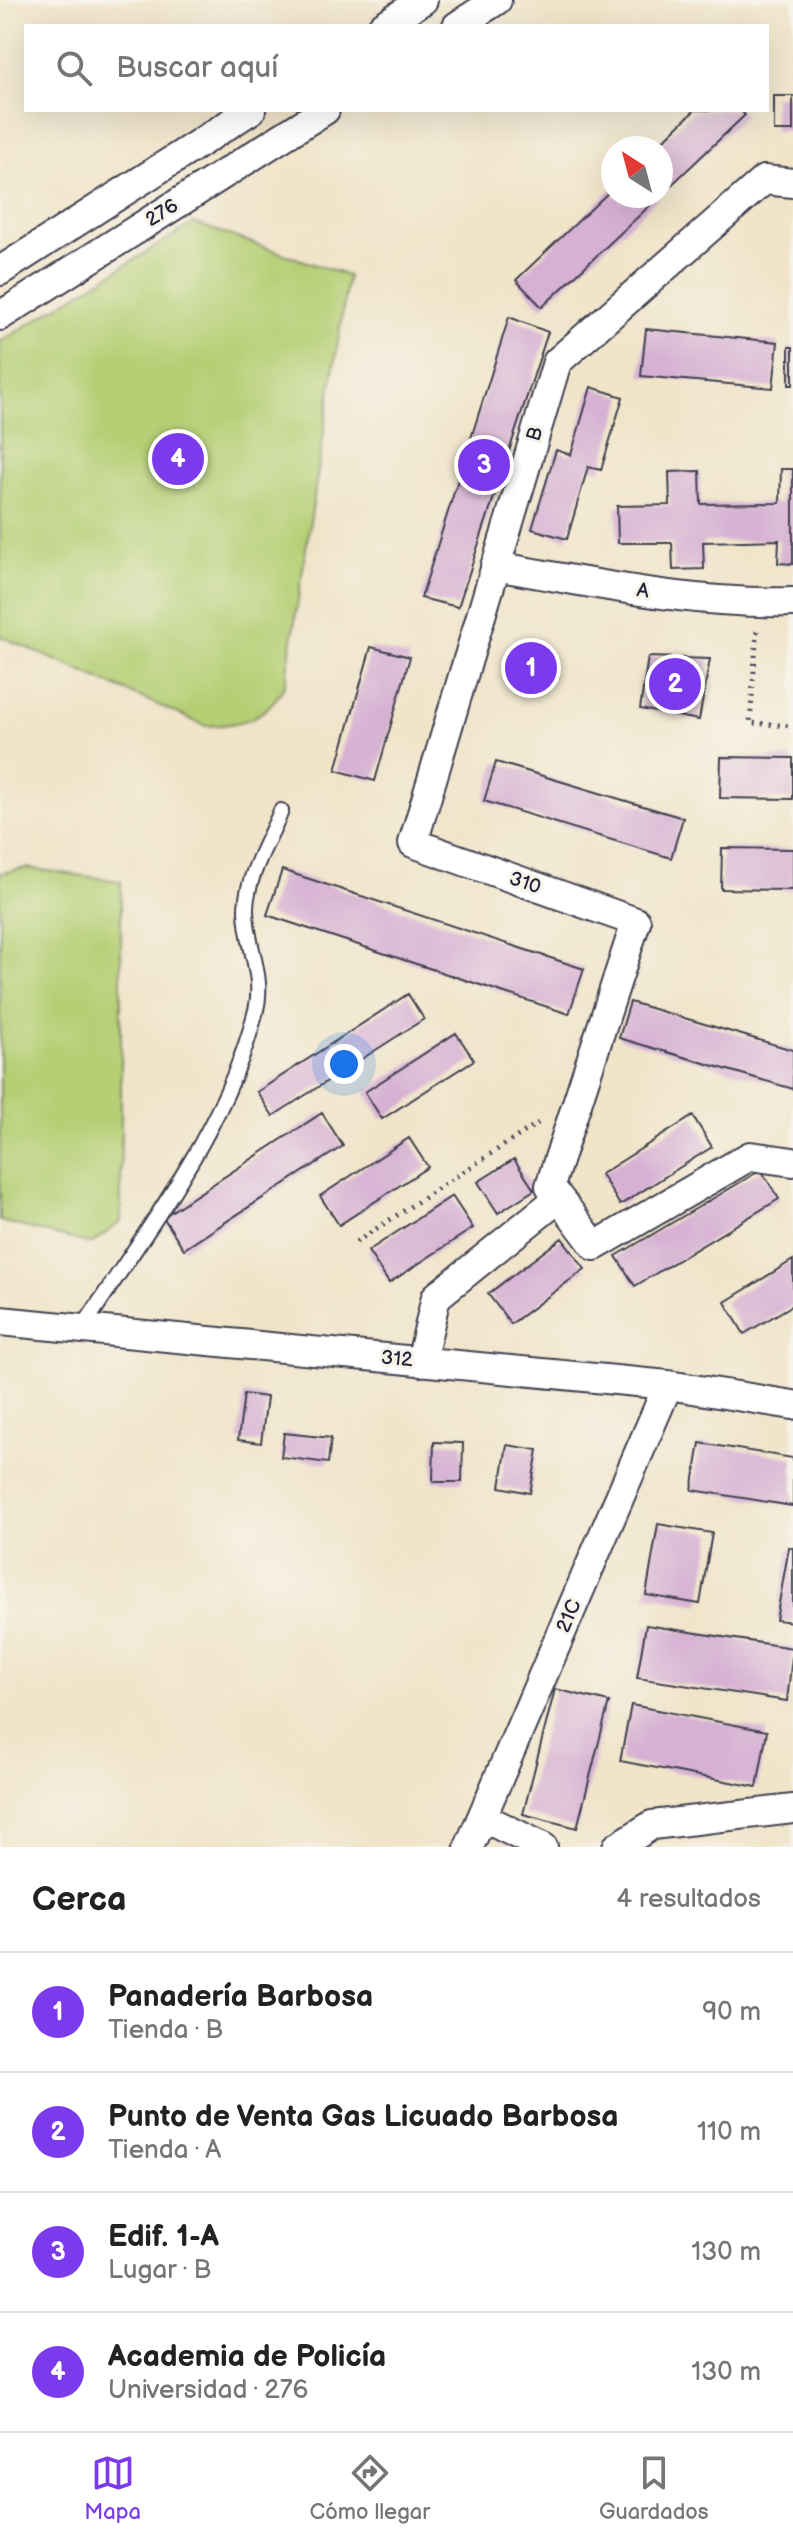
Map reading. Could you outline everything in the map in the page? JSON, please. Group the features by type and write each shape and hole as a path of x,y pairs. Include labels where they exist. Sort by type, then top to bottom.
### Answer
{"street":[{"path":"386,24 423,0"},
{"name":"276","path":"0,271 248,112"},
{"name":"276","path":"0,316 322,112"},
{"name":"B","path":"413,843 557,362 764,180 793,183"},
{"name":"A","path":"495,566 647,592 759,603 793,602"},
{"name":"310","path":"413,843 636,922 550,1186 559,1198"},
{"path":"421,1362 436,1297 559,1198 595,1246 750,1156 793,1162"},
{"name":"312","path":"0,1321 668,1385 793,1405"},
{"name":"21C","path":"469,1847 668,1385"},
{"path":"617,1847 652,1825 793,1809"},
{"path":"482,1817 543,1847"}],"lane":[{"path":"82,1329 204,1140 239,1069 257,1006 257,967 246,908 253,879 281,811"}],"path":[{"path":"759,603 750,723 793,726"},
{"path":"356,1242 540,1122"}],"green space":[{"path":"194,223 348,276 285,685 270,706 252,718 206,726 0,636 0,342"},
{"path":"26,868 121,881 121,1222 91,1244 0,1221 0,873"}],"building":[{"path":"774,96 793,96 793,131 774,131"},
{"path":"693,112 742,112 745,115 673,184 673,136 668,136"},
{"path":"601,199 601,208 647,208 542,307 516,280"},
{"path":"509,317 548,332 458,607 421,598"},
{"path":"646,329 778,342 773,388 641,376"},
{"path":"789,347 793,347 793,385 789,385"},
{"path":"591,387 623,397 601,470 588,467 567,539 532,529 556,450 571,455"},
{"path":"781,469 793,469 793,564 778,563 779,540 703,542 704,569 673,570 672,543 618,543 617,506 670,505 669,472 700,471 701,504 780,503"},
{"path":"371,647 410,657 375,781 336,770"},
{"path":"648,657 710,659 699,720 640,709"},
{"path":"721,757 793,758 793,799 720,798"},
{"path":"496,762 683,818 671,858 484,801"},
{"path":"722,848 793,849 793,890 721,889"},
{"path":"282,870 584,969 569,1014 267,915"},
{"path":"408,994 424,1019 273,1116 257,1092"},
{"path":"630,1002 793,1050 793,1089 619,1038"},
{"path":"456,1033 474,1060 382,1119 365,1092"},
{"path":"322,1113 343,1146 184,1249 163,1217"},
{"path":"693,1116 712,1147 620,1205 601,1174"},
{"path":"409,1138 428,1167 339,1225 320,1196"},
{"path":"514,1159 534,1190 498,1213 478,1182"},
{"path":"761,1170 779,1199 635,1286 616,1256"},
{"path":"452,1196 473,1228 389,1283 368,1251"},
{"path":"562,1238 585,1269 511,1324 488,1294"},
{"path":"793,1260 793,1305 744,1334 725,1302"},
{"path":"244,1394 267,1397 261,1443 238,1440"},
{"path":"284,1433 331,1438 328,1463 281,1457"},
{"path":"434,1442 463,1443 462,1482 433,1482"},
{"path":"700,1443 793,1458 793,1506 692,1490"},
{"path":"507,1445 538,1450 530,1493 500,1487"},
{"path":"658,1524 712,1533 700,1604 646,1595"},
{"path":"789,1547 793,1548 793,1622 776,1620"},
{"path":"646,1625 793,1648 787,1701 637,1678"},
{"path":"555,1689 609,1702 577,1828 523,1814"},
{"path":"631,1705 767,1731 757,1787 620,1761"}],"place":[{"name":"Academia de Policía","path":"178,459"},
{"name":"Edif. 1-A","path":"484,465"},
{"name":"Panadería Barbosa","path":"531,668"},
{"name":"Punto de Venta Gas Licuado Barbosa","path":"675,684"}]}
